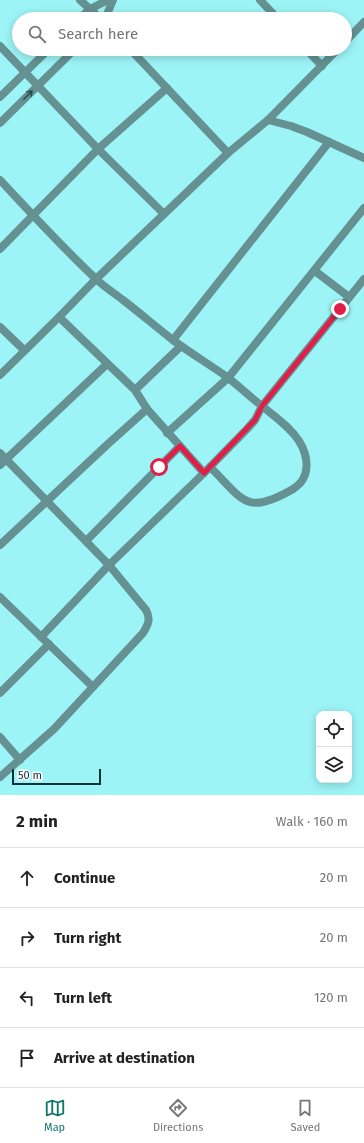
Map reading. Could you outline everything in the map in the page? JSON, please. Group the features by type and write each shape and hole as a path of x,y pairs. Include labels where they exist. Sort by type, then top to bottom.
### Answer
{"street":[{"path":"80,0 93,12"},
{"path":"87,12 108,0"},
{"path":"108,12 113,0"},
{"path":"260,0 271,12"},
{"path":"352,35 364,22"},
{"path":"0,46 98,149 164,214"},
{"path":"0,97 42,56"},
{"path":"0,123 68,56"},
{"path":"137,56 228,153"},
{"path":"313,56 322,66"},
{"path":"0,375 96,278 228,153 268,120 331,56"},
{"path":"0,249 98,149 167,88"},
{"path":"268,120 291,126 364,158"},
{"path":"172,340 329,142"},
{"path":"0,180 33,216 96,278 172,340 228,378 288,428 306,453 307,464 305,474 300,483 271,500 253,503 236,495 167,433 147,409 135,390 59,317"},
{"path":"167,433 228,378 364,208"},
{"path":"315,271 349,297"},
{"path":"41,637 109,565 207,470 255,420 262,406 364,279"},
{"path":"0,327 24,350"},
{"path":"135,390 181,346"},
{"path":"0,777 54,729 93,688 143,633 149,620 149,615 146,610 109,565 48,501 2,459 107,364"},
{"path":"0,545 147,409"},
{"path":"86,541 180,446"},
{"path":"0,597 93,688"},
{"path":"0,693 49,644"},
{"path":"0,737 20,760"}],"route":[{"path":"159,467 180,446 204,473 255,420 262,406 340,309"}]}
